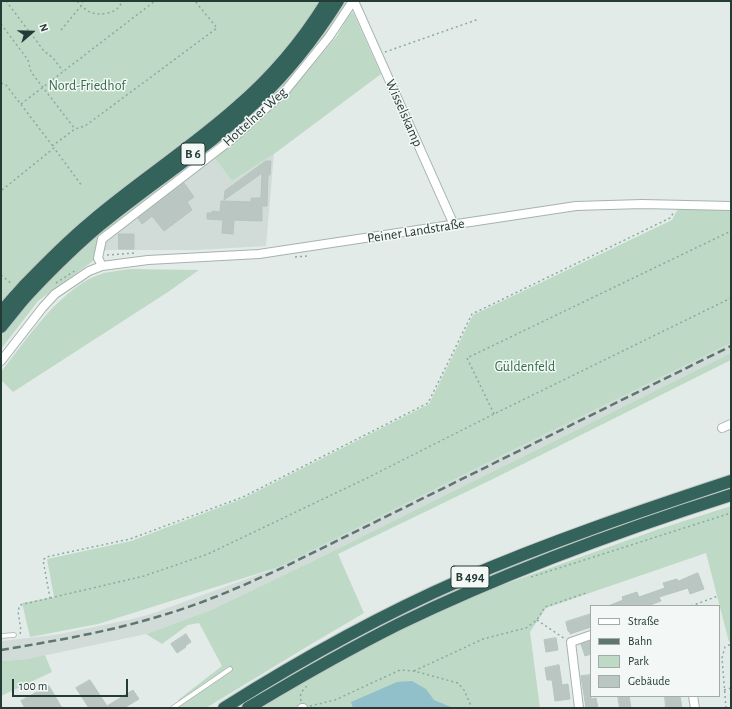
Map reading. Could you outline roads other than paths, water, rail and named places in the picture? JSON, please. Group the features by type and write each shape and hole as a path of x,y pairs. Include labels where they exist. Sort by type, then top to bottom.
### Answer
{"highway":[{"name":"B 6","path":"28,288 52,256 88,224 198,139 243,102 282,62 298,43 327,1"},
{"name":"B 6","path":"1,312 99,226 209,141 258,100 289,68 338,1"},
{"name":"B 6","path":"1,327 18,298"},
{"name":"B 494","path":"224,708 331,644 392,613 461,581 568,537 672,500 731,481"},
{"name":"B 494","path":"248,708 339,655 400,624 467,593 586,544 629,528 730,495"}],"street":[{"name":"Wisselskamp","path":"353,1 454,225"},
{"name":"Hottelner Weg","path":"102,266 98,258 102,239 232,139 286,90 329,36 353,1"},
{"name":"Peiner Landstraße","path":"1,361 43,307 56,294 89,271 102,266 148,260 259,254 576,206 642,204 731,206"},
{"path":"722,428 731,424"},
{"path":"579,708 571,642 590,635"},
{"path":"693,697 695,708"}],"lane":[{"path":"1,636 14,635"},
{"path":"173,708 230,669"}],"water":[{"path":"412,681 426,689 434,700 453,708 353,708 351,702 397,682"}],"railway":[{"path":"1,650 61,640 121,627 176,611 222,594 282,568 731,346"}],"park label":[{"name":"Nord-Friedhof","path":"87,86"},
{"name":"Güldenfeld","path":"525,367"}]}
